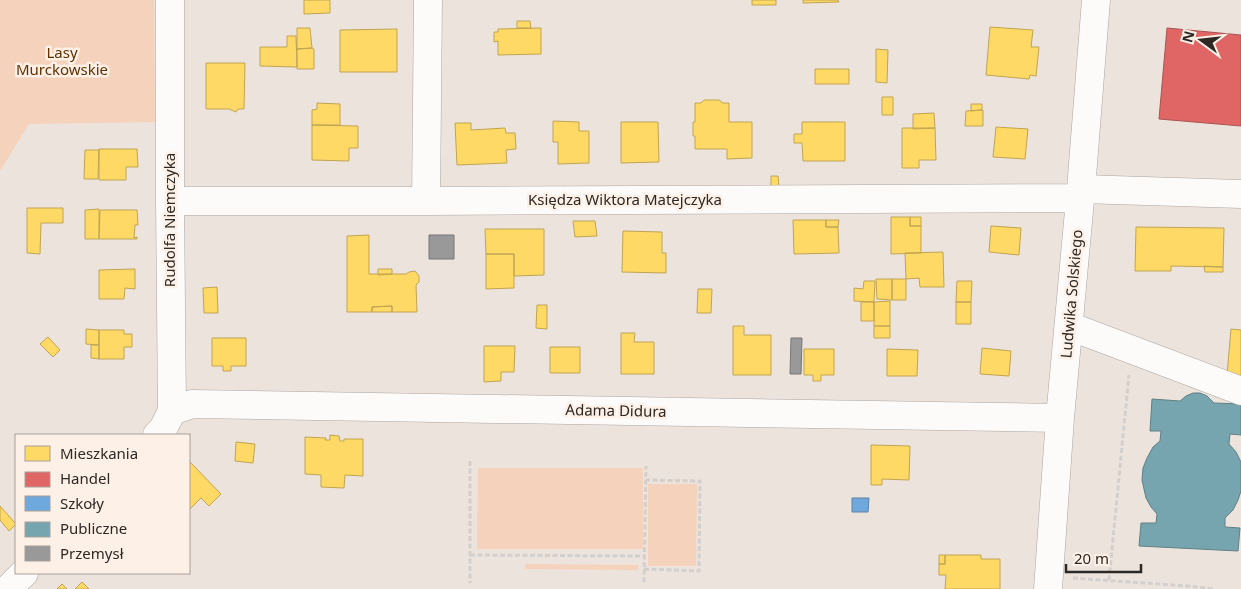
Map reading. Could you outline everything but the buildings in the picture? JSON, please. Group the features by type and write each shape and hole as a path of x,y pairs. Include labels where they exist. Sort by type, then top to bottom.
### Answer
{"street":[{"name":"Rudolfa Niemczyka","path":"170,0 172,411"},
{"path":"426,201 428,0"},
{"name":"Ludwika Solskiego","path":"1060,583 1060,418 1096,0"},
{"name":"Księdza Wiktora Matejczyka","path":"170,201 426,201 1080,193 1241,194"},
{"path":"1069,326 1241,391"},
{"name":"Adama Didura","path":"172,411 192,404 1060,418"},
{"path":"157,434 163,429 172,411"},
{"path":"8,589 23,574"}],"path":[{"path":"1109,580 1131,350"},
{"path":"470,461 470,583"},
{"path":"644,582 646,466"},
{"path":"644,569 699,571 700,481 646,480"},
{"path":"470,554 645,556"},
{"path":"1060,583 1109,580 1215,589"}],"green space":[{"name":"Lasy Murckowskie","path":"0,0 154,0 155,122 29,124 0,171"},
{"path":"478,468 643,468 643,549 477,549"},
{"path":"648,484 697,484 696,566 648,566"},
{"path":"525,564 639,565 638,570 525,569"}]}
